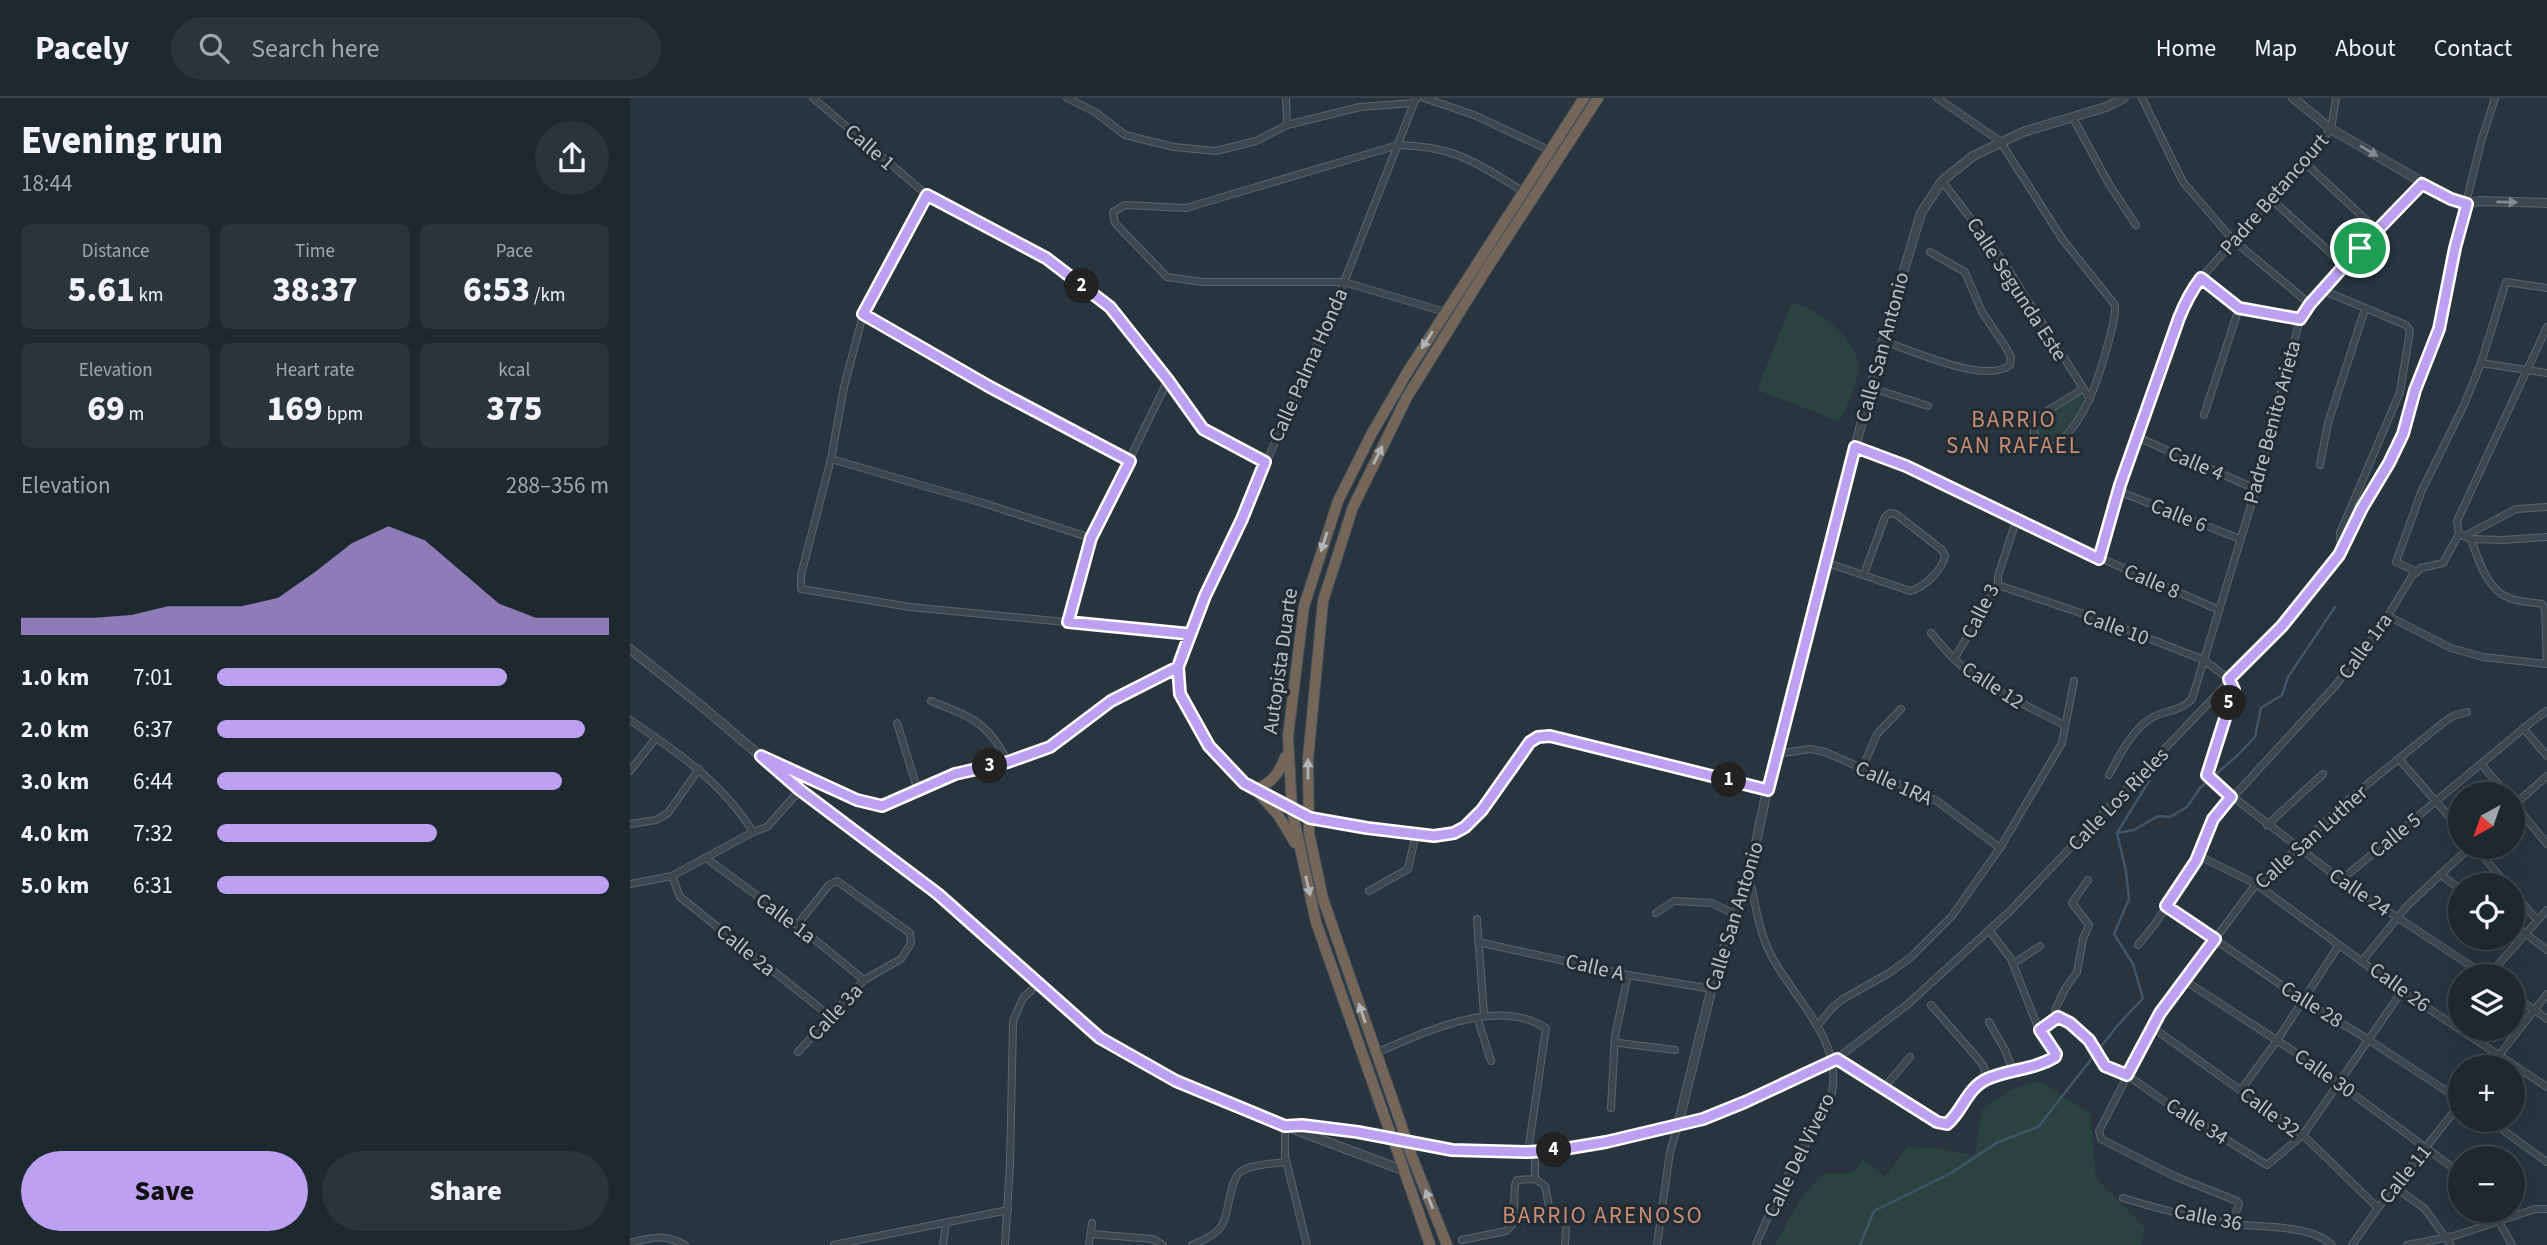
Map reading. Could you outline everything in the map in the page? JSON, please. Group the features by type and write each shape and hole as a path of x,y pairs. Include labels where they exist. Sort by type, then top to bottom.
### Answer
{"highway":[{"name":"Autopista Duarte","path":"1405,1171 1316,922 1292,810 1287,751 1304,606 1338,501 1372,433 1445,312 1584,98"},
{"name":"Autopista Duarte","path":"1447,1245 1411,1154 1323,899 1309,832 1308,759 1323,601 1353,507 1418,379 1598,98"},
{"path":"1287,751 1276,777 1256,790 1278,815 1300,854"},
{"path":"1405,1171 1430,1245"}],"street":[{"name":"Calle 1","path":"813,98 927,195 1046,258 1110,307 1203,429 1265,462"},
{"path":"1067,98 1095,113 1125,135 1174,147 1216,151 1256,141 1287,125 1360,107 1415,100"},
{"path":"1286,98 1287,125"},
{"path":"1424,98 1474,115 1551,150"},
{"path":"1937,98 2000,141 2063,240 2115,306 2115,318 2098,380 2084,411 2059,443 2050,447 2040,442 2032,428 2036,418 2067,401 2083,388"},
{"name":"Calle San Antonio","path":"1657,1245 1668,1164 1695,1046 1734,914 1749,876 1776,754 1825,562 1883,341 1921,213 1942,181 1973,156 2023,132 2106,107 2124,98"},
{"path":"2143,98 2183,182 2233,240 2310,304"},
{"path":"2293,98 2331,129 2451,199 2467,204 2479,201 2547,203"},
{"name":"Padre Betancourt","path":"2099,559 2118,491 2189,292 2331,129 2336,98"},
{"name":"Calle Los Rieles","path":"1285,1126 1302,1125 1358,1132 1452,1150 1532,1152 1606,1142 1714,1115 1834,1061 1908,1004 2010,911 2199,715 2229,679 2282,626 2339,555 2403,434 2415,390 2439,329 2455,248 2481,142 2495,98"},
{"name":"Calle Palma Honda","path":"1415,100 1344,282 1242,519 1205,596 1178,667 1180,694 1209,746 1244,783 1310,818 1434,836 1454,833 1465,827 1482,810 1530,742 1538,737 1550,736 1768,790"},
{"path":"2073,118 2109,184 2136,225"},
{"path":"1445,312 1344,282 1203,282 1167,277 1115,223 1113,212 1125,205 1186,208 1398,145 1428,146 1467,157 1524,192"},
{"path":"2303,161 2376,229"},
{"name":"Calle Segunda Este","path":"1942,181 2009,270 2090,399"},
{"name":"Padre Benito Arieta","path":"2109,775 2137,732 2150,719 2171,709 2184,708 2192,699 2256,489 2300,319 2376,229 2422,184"},
{"path":"927,195 863,314 800,585 804,591 909,607 1190,634"},
{"path":"2270,198 2344,265"},
{"path":"1883,341 1979,372 2003,370 2010,365 2011,357 1982,312 1969,278 1960,268 1930,252"},
{"path":"2201,278 2239,308 2300,319"},
{"path":"2417,572 2396,562 2422,490 2464,405 2481,363 2507,282 2547,288"},
{"path":"2322,290 2406,325 2410,331 2400,392 2340,533 2341,548"},
{"path":"2204,415 2239,308"},
{"path":"2320,465 2328,423 2365,309"},
{"path":"863,314 990,387 1130,461"},
{"name":"Calle 1ra","path":"2138,945 2197,855 2213,819 2335,686 2388,616 2417,572 2421,568 2443,563 2465,536 2457,521 2547,327"},
{"path":"2481,363 2547,373"},
{"path":"1068,622 1091,538 1168,380"},
{"path":"1872,388 1928,406"},
{"name":"Calle 4","path":"2137,438 2256,489"},
{"name":"Calle 8","path":"1855,447 1906,466 2016,521 2219,610"},
{"path":"831,459 1091,538"},
{"name":"Calle 6","path":"2118,491 2240,540"},
{"path":"2465,536 2516,509 2547,507"},
{"path":"1825,562 1903,590 1916,590 1941,566 1945,556 1942,550 1896,514 1890,513 1885,517 1864,574"},
{"name":"Calle 3","path":"1954,659 1998,585 1998,576 2016,521"},
{"path":"2465,536 2503,540 2547,537"},
{"path":"2388,616 2451,648 2483,657 2547,664 2545,609 2542,604 2508,598 2497,590 2465,536"},
{"name":"Calle 10","path":"1998,585 2107,622 2204,660 2229,679"},
{"name":"Calle 12","path":"1931,634 1954,659 2026,707 2064,725"},
{"path":"630,649 800,790 938,894 1100,1038 1176,1081 1405,1171"},
{"path":"761,756 857,800 882,806 955,774 1008,762 1050,747 1111,701 1178,667"},
{"name":"Calle 24","path":"2229,679 2234,690 2207,775 2231,797 2341,880 2469,964"},
{"path":"1817,1026 1843,999 1889,973 1937,934 1952,916 2000,848 2062,743 2074,681"},
{"path":"931,701 982,725 998,742 1008,762"},
{"path":"1862,769 1877,734 1901,709"},
{"name":"Calle 5","path":"2341,880 2390,837 2547,711"},
{"name":"Calle San Luther","path":"2232,1224 2239,1203 2174,1176 2101,1139 2099,1131 2160,1013 2256,884 2343,804 2444,722 2467,712"},
{"path":"630,720 699,769 739,809 753,832"},
{"path":"897,723 918,791"},
{"path":"2523,728 2547,756"},
{"path":"630,771 656,738"},
{"name":"Calle 1RA","path":"1776,754 1810,749 1825,752 1937,800 2000,848"},
{"path":"2399,759 2448,814"},
{"path":"2481,764 2497,782"},
{"path":"630,824 656,820 668,813 699,769"},
{"path":"2267,825 2323,774"},
{"path":"2525,795 2547,776"},
{"path":"630,884 672,876 767,827 800,790"},
{"path":"2525,817 2547,844"},
{"path":"1369,891 1408,869 1416,834"},
{"name":"Calle 26","path":"2197,855 2256,884 2402,991 2500,1055"},
{"name":"Calle 1a","path":"706,858 797,925 864,980"},
{"path":"2363,960 2407,906 2458,859"},
{"path":"2485,859 2497,873"},
{"path":"2441,875 2448,880"},
{"name":"Calle 2a","path":"672,876 680,897 831,1017"},
{"path":"1749,876 1761,930 1769,952 1817,1026 1834,1061 1937,1122 1947,1124 1966,1098 1986,1079 2044,1064 2056,1056 2040,1030 2013,964 1989,930"},
{"path":"2040,1030 2058,1017 2056,1010 2065,989 2077,972 2083,939 2089,925 2072,904 2088,880"},
{"name":"Calle 3a","path":"797,925 829,885 837,881 910,933 911,943 901,959 864,980 798,1052"},
{"path":"1656,913 1674,901 1712,903 1734,914"},
{"name":"Calle 28","path":"2166,906 2303,1000 2369,1040 2448,1094"},
{"path":"2525,906 2537,919"},
{"path":"2498,964 2547,910"},
{"path":"1477,919 1480,1016 1491,1061"},
{"path":"2526,932 2547,950"},
{"name":"Calle A","path":"1478,942 1628,975 1712,989"},
{"path":"2241,1090 2278,1040 2339,944"},
{"path":"2013,964 2040,946"},
{"path":"1611,1108 1616,1040 1628,975"},
{"name":"Calle 30","path":"2185,980 2278,1040 2448,1164"},
{"path":"1005,1245 1013,1021 1023,998 1039,983"},
{"path":"2303,1135 2402,991"},
{"path":"2500,1055 2547,994"},
{"path":"2525,1004 2547,1018"},
{"path":"1931,1005 1980,1061 1986,1079"},
{"path":"1376,1053 1439,1027 1480,1016 1538,1023 1546,1028 1532,1152 1535,1179"},
{"name":"Calle 34","path":"2058,1017 2070,1023 2094,1047 2105,1066 2127,1075 2267,1165 2303,1135"},
{"path":"1990,1022 2014,1071"},
{"name":"Calle 32","path":"2152,1027 2303,1135 2378,1208"},
{"path":"1616,1040 1619,1043 1675,1050"},
{"path":"1883,1089 1910,1057"},
{"name":"Calle Del Vivero","path":"1756,1245 1791,1171 1830,1099 1834,1061"},
{"name":"Calle 26","path":"2525,1072 2547,1087"},
{"name":"Calle 11","path":"2352,1245 2448,1118"},
{"path":"1285,1126 1286,1162 1307,1245"},
{"path":"2506,1132 2547,1162"},
{"path":"1192,1245 1212,1237 1223,1225 1238,1174 1249,1169 1286,1162"},
{"path":"1462,1240 1510,1228 1513,1224 1514,1185 1517,1180 1535,1179 1545,1186 1550,1211"},
{"path":"2395,1187 2425,1209 2451,1245"},
{"name":"Calle 36","path":"2123,1198 2232,1224 2283,1228 2316,1235 2332,1245"},
{"path":"2525,1213 2547,1209"},
{"path":"834,1245 1008,1210"},
{"path":"943,1245 946,1223"},
{"path":"1089,1245 1092,1223"},
{"path":"2407,1245 2496,1223"},
{"path":"2501,1223 2512,1245"},
{"path":"1565,1245 1566,1229"},
{"path":"1091,1234 1153,1239 1163,1245"},
{"path":"886,1245 887,1235"},
{"path":"630,1242 654,1236 673,1238 685,1245"}],"green space":[{"path":"1792,303 1811,310 1831,324 1848,341 1857,359 1856,383 1838,421 1757,390"},
{"path":"2077,395 2084,398 2083,407 2072,428 2055,441 2047,442 2040,437 2034,424 2038,418"},
{"path":"2039,1081 2090,1113 2096,1177 2145,1228 2141,1245 1775,1245 1801,1198 1823,1174 1853,1173 1864,1160 1885,1176 1908,1147 1935,1148 1975,1155 1982,1110 2009,1090"}],"waterway":[{"path":"2117,833 2134,830 2158,816 2170,817 2187,807 2200,788 2239,754 2255,737 2261,708 2282,695 2288,677 2335,607"},
{"path":"1860,1245 1874,1211 1951,1173 1998,1142 2038,1127 2118,1025 2143,998 2133,964 2114,934 2129,899 2117,833 2152,776"}],"district":[{"name":"BARRIO SAN RAFAEL","path":"2014,432"},
{"name":"BARRIO ARENOSO","path":"1603,1215"}],"route":[{"path":"2360,248 2300,319 2239,308 2201,278 2189,292 2120,485 2099,559 1906,466 1855,447 1768,790 1550,736 1538,737 1530,742 1482,810 1465,827 1454,833 1434,836 1310,818 1244,783 1209,746 1180,694 1178,667 1205,596 1242,519 1265,462 1203,429 1110,307 1046,258 927,195 863,314 990,387 1130,461 1091,538 1068,622 1190,634 1178,667 1111,701 1050,747 1008,762 955,774 882,806 857,800 761,756 800,790 938,894 1100,1038 1176,1081 1285,1126 1302,1125 1358,1132 1452,1150 1558,1150 1638,1136 1703,1119 1837,1059 1940,1124 1947,1124 1972,1091 1986,1079 2044,1064 2055,1057 2056,1054 2040,1030 2058,1017 2070,1023 2089,1040 2105,1066 2127,1075 2160,1013 2215,939 2166,906 2196,861 2213,819 2231,797 2207,775 2234,690 2229,679 2282,626 2339,555 2362,508 2389,463 2403,434 2415,390 2439,329 2467,204 2422,184 2360,248"}]}
